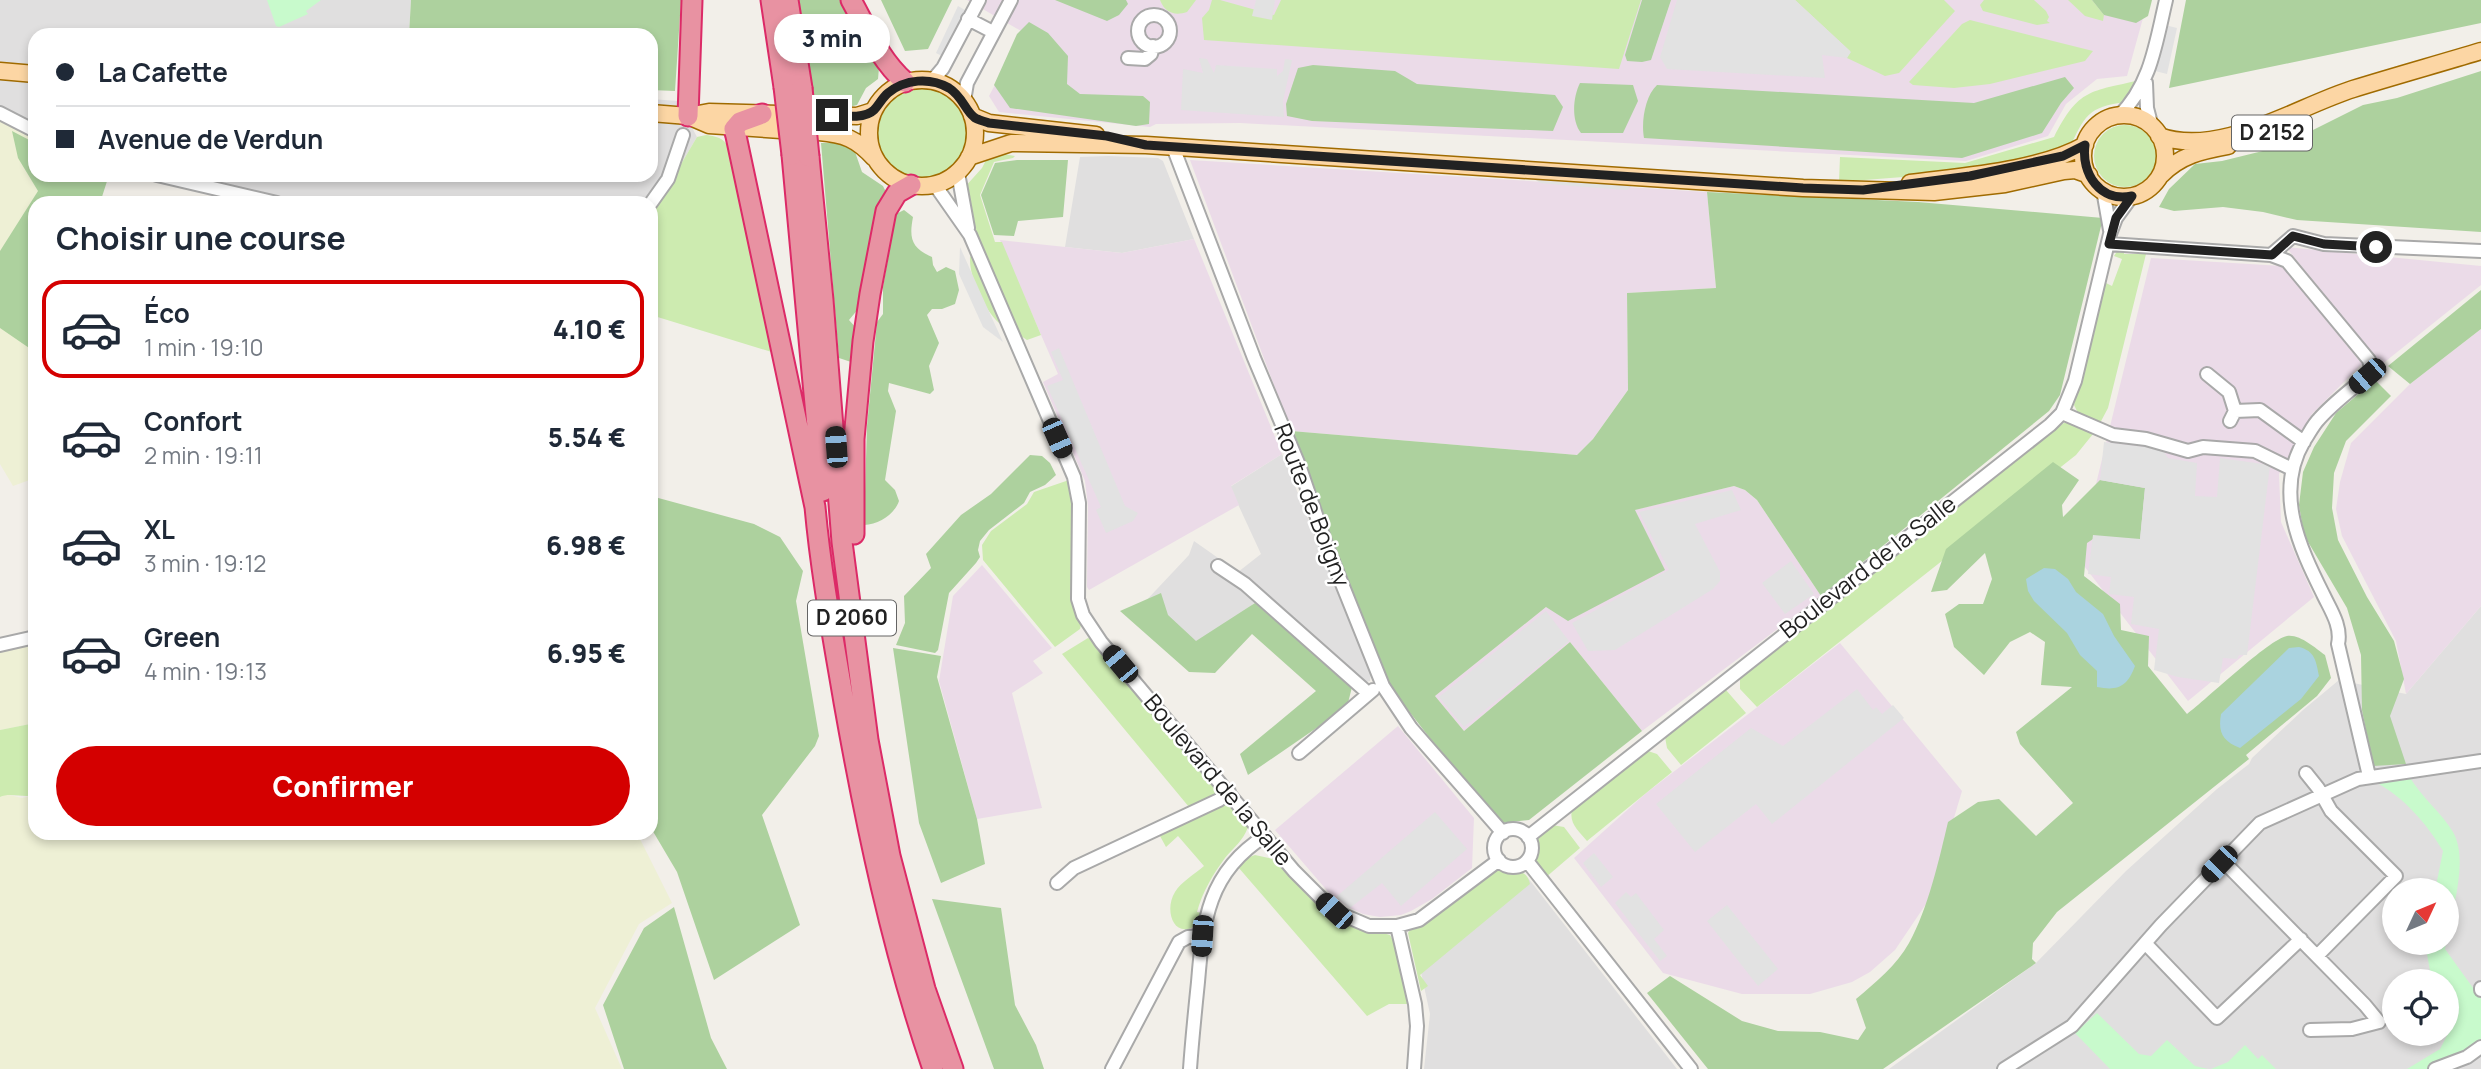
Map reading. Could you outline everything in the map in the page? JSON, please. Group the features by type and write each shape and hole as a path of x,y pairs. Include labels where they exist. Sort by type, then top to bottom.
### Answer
{"highway":[{"path":"686,125 692,0"},
{"name":"D 2060","path":"771,0 793,88"},
{"name":"D 2060","path":"788,0 832,597 845,704 856,773 892,935 933,1069"},
{"path":"851,0 881,56 905,82"},
{"path":"770,114 740,122 734,128 815,508 821,568 845,704"},
{"name":"D 2060","path":"800,156 826,328 842,542 868,740 890,856 925,989 953,1069"},
{"path":"857,661 853,439 863,341 886,211 897,193 911,185"}],"main road":[{"name":"D 2152","path":"2156,131 2175,141 2223,137 2263,127 2351,90 2481,51"},
{"path":"0,71 28,73"},
{"path":"819,132 850,137 863,146 876,160 891,176 911,185 935,185 958,173 970,157 975,139 972,116 964,101 950,88 932,81 905,82 887,93 873,111 869,129 870,145 876,160"},
{"name":"D 2152","path":"2161,175 2171,164 2187,155 2271,134 2381,82"},
{"path":"817,114 857,116 873,111"},
{"path":"686,125 709,112 770,114"},
{"path":"658,115 686,125 781,130"},
{"path":"972,116 989,123 1107,136 1146,145"},
{"path":"2119,116 2138,117 2156,131 2164,145 2165,162 2155,184 2142,193 2125,197 2109,194 2092,182 2083,156 2089,135 2098,125 2119,116"},
{"path":"970,157 1011,143 1146,145 1803,188 1934,192 2005,184 2064,171 2075,170 2089,175"},
{"path":"1863,190 1970,176 2063,156 2085,145"}],"street":[{"path":"932,81 943,68 979,0"},
{"path":"964,101 967,83 1011,0"},
{"path":"2156,131 2147,108 2146,79 2166,0"},
{"path":"968,19 993,32"},
{"path":"1128,58 1145,59 1152,54 1153,46"},
{"path":"2119,116 2131,104 2146,79"},
{"path":"0,113 28,127"},
{"path":"656,196 668,179 686,125"},
{"name":"Route de Boigny","path":"1173,148 1299,465 1338,576 1383,685 1411,727 1503,832"},
{"name":"Boulevard de la Salle","path":"958,173 970,235"},
{"path":"187,182 247,196"},
{"name":"Boulevard de la Salle","path":"935,185 970,235 1074,477 1079,503 1079,599 1083,615 1101,642 1303,882 1334,911 1369,926 1397,926 1419,920 1499,860"},
{"name":"Boulevard de la Salle","path":"2103,190 2110,239"},
{"name":"Boulevard de la Salle","path":"1528,837 2062,413 2075,381 2116,218 2132,196"},
{"path":"2272,255 2293,236 2324,244 2481,251"},
{"path":"2110,239 2272,255 2287,261 2369,360 2371,368 2367,376 2317,420 2297,454 2292,469 2290,501 2296,534 2305,558 2336,619 2340,637 2338,644 2370,775"},
{"path":"2207,374 2230,392 2233,416 2260,410 2304,442"},
{"path":"2062,413 2113,435 2146,439 2188,451 2203,447 2255,451 2292,469"},
{"path":"1218,566 1245,584 1368,694"},
{"path":"0,645 28,639"},
{"path":"1299,753 1368,694 1383,685"},
{"path":"2004,1069 2023,1064 2072,1026 2145,943 2260,823 2370,775 2481,761"},
{"path":"2306,773 2331,811 2396,876 2317,956"},
{"path":"1057,883 1074,868 1219,800 1229,792"},
{"path":"1513,829 1528,837 1532,851 1527,861 1514,867 1499,860 1494,848 1503,832 1513,829"},
{"path":"1190,1069 1202,936 1213,894 1236,858 1265,836"},
{"path":"1527,861 1691,1069"},
{"path":"2222,861 2301,939 2379,1022 2352,1029 2310,1030"},
{"path":"1397,926 1415,1004 1417,1026 1414,1069"},
{"path":"1112,1069 1179,942 1188,937 1202,936"},
{"path":"2145,943 2217,1018 2301,939"},
{"path":"2435,1069 2467,1057 2481,1047"}],"shaded area":[{"path":"0,0 411,0 409,28 28,28 28,132 0,119"},
{"path":"967,0 2148,0 2127,76 2097,79 2066,104 2048,136 1966,161 1240,123 1156,124 1150,127 999,112 989,96 1023,32"},
{"path":"1256,0 1275,0 1272,20 1252,16"},
{"path":"1677,0 1795,0 1851,52 1847,58 1822,55 1825,78 1667,69 1660,57"},
{"path":"958,6 965,10 969,17 942,56 936,53"},
{"path":"2165,25 2177,28 2167,74 2155,71"},
{"path":"1199,58 1207,59 1214,73 1216,65 1277,69 1277,76 1283,71 1285,59 1292,60 1283,101 1284,117 1181,110 1183,69 1203,73"},
{"path":"658,100 678,101 697,137 658,203 658,196 224,196 168,182 658,182"},
{"path":"1080,157 1158,158 1163,161 1194,239 1122,253 1065,247"},
{"path":"1190,160 1707,192 1716,288 1627,293 1628,390 1593,439 1577,455 1291,431"},
{"path":"1526,173 1637,182 1627,190 1572,186 1540,183"},
{"path":"1194,239 1282,454 1231,486 1239,505 1089,590 1085,481 1043,382 1058,374 1000,240 1122,253"},
{"path":"960,247 1003,342 983,327 959,274"},
{"path":"2286,247 2481,266 2481,285 2381,365"},
{"path":"2151,258 2282,266 2362,364 2312,414 2279,474 2281,522 2314,597 2188,701 2078,558"},
{"path":"2481,329 2481,606 2406,694 2396,641 2342,536 2336,509 2340,482 2351,443 2410,384"},
{"path":"1059,348 1125,506 1138,513 1133,521 1106,533 1096,510 1101,507 1047,386 1063,380 1051,352"},
{"path":"2104,442 2162,449 2168,458 2197,463 2195,496 2217,497 2220,458 2270,465 2247,655 2239,655 2237,659 2223,658 2219,683 2178,677 2154,670 2159,629 2131,624 2134,597 2109,594 2111,577 2088,574 2093,535 2140,539 2145,488 2100,480"},
{"path":"1282,454 1371,674 1370,681 1362,680 1265,594 1195,653 1141,606 1189,555 1194,541 1238,572 1261,554 1230,487"},
{"path":"1734,486 1745,490 1757,500 1821,596 1642,731 1570,642 1464,731 1435,696 1546,607 1664,569 1634,510"},
{"path":"1732,490 1741,510 1695,524 1720,572 1720,581 1713,589 1615,650 1588,651 1572,623 1669,570 1639,512"},
{"path":"1791,561 1814,594 1785,614 1762,583"},
{"path":"982,565 1052,648 1033,661 1043,673 1012,693 1042,808 977,819 939,681 953,596"},
{"path":"2481,606 2481,1069 1889,1069 2036,963 2126,871 2217,789 2249,764 2252,758 2303,710 2339,680 2406,694"},
{"path":"1546,611 1569,641 1464,727 1439,697"},
{"path":"1840,643 1962,791 1930,898 1895,950 1870,972 1852,982 1810,994 1742,994 1663,973 1574,858 1645,794"},
{"path":"1857,689 1873,710 1876,707 1882,714 1893,705 1904,718 1772,824 1756,804 1695,852 1656,804 1751,728 1783,746"},
{"path":"1398,726 1474,818 1472,868 1432,899 1411,911 1380,917 1363,914 1330,894 1275,830"},
{"path":"1435,812 1467,849 1401,906 1382,883 1350,908 1336,897"},
{"path":"1594,853 1613,877 1601,887 1583,863"},
{"path":"1528,878 1677,1069 1424,1069 1430,1014 1419,963"},
{"path":"1626,892 1631,897 1636,893 1664,930 1654,939 1667,956 1660,961 1615,903"},
{"path":"1727,905 1778,969 1758,986 1707,921"}],"green space":[{"path":"267,0 321,0 306,11 308,14 279,27 276,26"},
{"path":"411,0 681,0 675,91 658,90 658,28 409,28"},
{"path":"798,0 842,0 879,68 878,79 866,88 857,105 815,105"},
{"path":"881,0 952,0 928,49 905,51"},
{"path":"1055,0 1126,0 1128,4 1119,15 1107,21"},
{"path":"1160,0 1196,0 1187,12 1178,14 1168,11"},
{"path":"1212,0 1274,15 1281,0 1641,0 1619,69 1204,40 1202,18 1209,10"},
{"path":"1642,0 1671,0 1651,60 1627,61 1625,55"},
{"path":"1795,0 1944,0 1955,11 1899,73 1885,76 1847,58 1850,51"},
{"path":"1984,0 2034,0 2046,11 2049,17 2047,21 2050,23 2037,25 1983,11 1980,5"},
{"path":"2068,0 2092,0 2104,15 2103,21 2085,16"},
{"path":"2092,0 2152,0 2148,16 2136,23 2104,15"},
{"path":"2186,0 2481,0 2481,23 2169,88"},
{"path":"1970,20 2093,51 2085,61 1990,84 1954,88 1913,85 1909,82 1962,24"},
{"path":"1029,22 1048,33 1068,56 1067,84 1080,94 1143,96 1150,102 1149,124 1136,126 1010,108 994,85 1017,34"},
{"path":"1313,65 1395,71 1417,84 1555,95 1563,107 1553,131 1312,121 1287,116 1286,104 1298,68"},
{"path":"2481,71 2481,232 2297,220 2223,207 2174,211 2159,207 2169,189 2195,164 2222,161 2279,147 2363,105 2397,98"},
{"path":"2065,77 2074,88 2042,133 1962,158 1644,138 1645,110 1649,96 1657,85 1974,103"},
{"path":"2140,80 2126,102 2103,107 2089,115 2069,149 1967,172 1839,182 1840,157 1965,163 2054,137 2071,109 2088,95 2097,90"},
{"path":"1580,83 1633,85 1638,101 1623,133 1581,133 1574,108"},
{"path":"922,85 940,89 955,99 965,114 969,132 965,150 955,165 940,175 922,179 904,175 889,165 879,150 875,132 879,114 889,99 904,89"},
{"path":"0,119 28,132 28,182 48,182 40,196 28,196 28,219 0,283"},
{"path":"2119,125 2131,125 2147,134 2154,144 2154,168 2147,178 2131,187 2119,187 2108,182 2099,173 2094,162 2094,150 2099,139 2108,130"},
{"path":"12,131 28,139 28,174 18,158"},
{"path":"714,136 726,143 730,150 778,354 658,317 658,203 697,137"},
{"path":"821,143 845,143 854,149 862,172 883,186 886,192 859,308 849,320 857,329 851,362 839,358"},
{"path":"998,153 1015,156 994,162 980,195 995,242 1002,242 1041,335 1027,340 1018,334 974,228 964,188 982,168 988,156"},
{"path":"1068,160 1063,217 1018,221 1014,236 994,235 981,195 995,163"},
{"path":"33,182 107,182 102,196 35,196 38,191"},
{"path":"1707,192 1918,202 2103,218 2060,395 2049,411 1821,596 1757,500 1745,490 1734,486 1635,510 1665,570 1568,621 1546,607 1435,696 1464,731 1570,642 1642,731 1529,820 1502,823 1387,683 1291,431 1577,455 1593,439 1628,390 1627,293 1716,288"},
{"path":"28,207 28,347 0,328 0,251"},
{"path":"904,210 913,217 913,242 932,257 937,272 946,267 955,271 959,290 955,304 942,309 932,309 927,315 939,343 929,366 934,390 930,394 889,383 888,391 896,411 885,480 895,490 899,501 894,511 885,518 864,525 867,426 877,322 883,314 883,287 896,214"},
{"path":"2118,250 2124,250 2124,254 2146,254 2108,408 2099,425 2078,413 2074,405 2104,282 2112,286 2122,259 2114,256"},
{"path":"973,254 1002,320 999,323 988,310 975,283 970,265 970,257"},
{"path":"2481,290 2481,329 2410,384 2388,366"},
{"path":"0,318 28,339 28,481 13,486 0,464"},
{"path":"2375,380 2391,396 2346,441 2334,473 2332,508 2338,540 2367,597 2394,641 2404,679 2390,716 2406,764 2373,766 2362,710 2361,655 2347,608 2304,535 2299,505 2303,472 2314,447 2336,413"},
{"path":"2069,422 2093,434 2076,455 1757,707 1740,689 1740,675 2025,450"},
{"path":"1030,455 1042,456 1050,463 1056,475 1045,485 1030,492 1024,503 989,530 980,541 980,557 949,593 938,650 935,653 896,645 905,623 904,596 931,568 926,554 961,515 991,494"},
{"path":"2053,462 2079,480 2062,505 2063,517 2100,480 2145,488 2140,540 2096,537 2087,543 2084,576 2120,604 2121,630 2149,636 2148,666 2187,714 2266,647 2287,636 2302,639 2325,655 2331,678 2317,696 2246,755 2249,759 2057,912 2033,943 2032,959 2036,963 1883,1069 1708,1069 1647,993 1670,976 1742,1021 1778,1031 1820,1032 1858,1040 1866,1028 1856,999 1892,966 1916,930 1937,868 1948,822 1978,802 1999,799 2036,836 2073,803 2020,744 2016,732 2072,687 2041,685 2045,642 2030,632 2010,642 1984,675 1954,647 1945,614 1959,604 1983,604 1992,579 1985,553 1947,590 1931,592 1946,549"},
{"path":"1069,480 1074,589 1081,625 1080,629 1055,647 983,560 982,545 991,531 1027,504 1034,492"},
{"path":"658,498 754,524 780,537 803,571 796,601 819,736 815,746 762,815 800,925 714,980 677,872 658,840"},
{"path":"1161,593 1168,615 1196,641 1255,603 1352,687 1347,707 1248,775 1240,754 1316,691 1252,634 1215,673 1189,672 1120,611"},
{"path":"1088,638 1093,640 1217,786 1218,792 1214,797 1189,807 1062,654"},
{"path":"28,645 28,724 0,730 0,651"},
{"path":"893,648 941,656 937,677 977,819 985,864 941,883 919,823"},
{"path":"1721,690 1726,690 1746,713 1681,765 1667,748 1665,737"},
{"path":"28,724 28,796 0,797 0,730"},
{"path":"1648,751 1657,754 1672,772 1587,841 1573,822 1573,807 1641,753"},
{"path":"2409,776 2453,832 2460,856 2458,878 2438,878 2443,851 2430,831 2395,795 2375,782"},
{"path":"6,794 28,797 28,840 640,840 672,903 639,924 595,1008 622,1069 0,1069 0,797"},
{"path":"1227,802 1231,803 1248,827 1208,884 1197,912 1202,913 1199,923 1183,929 1178,927 1171,915 1172,900 1181,885 1204,866 1178,836 1166,847 1160,836"},
{"path":"1552,825 1564,827 1580,848 1545,878 1536,863 1534,849 1540,836"},
{"path":"1255,855 1273,859 1306,894 1343,922 1390,935 1395,944 1408,1004 1389,1004 1367,1016 1238,867 1247,858"},
{"path":"1502,867 1523,873 1530,884 1420,975 1428,986 1421,991 1408,933 1411,928 1442,912 1487,875"},
{"path":"932,899 1001,908 1015,1005 1036,1045 1044,1069 994,1069"},
{"path":"674,907 711,1038 727,1069 624,1069 603,1005 644,928"},
{"path":"2427,956 2450,956 2481,999 2481,1054 2450,1069 2407,1069 2442,1046 2459,1046 2459,969 2430,969"},
{"path":"2097,1013 2139,1054 2151,1056 2167,1040 2195,1066 2208,1069 2110,1069 2075,1033"},
{"path":"2245,1045 2258,1059 2262,1055 2276,1069 2211,1069 2228,1062"}],"water":[{"path":"2044,568 2055,569 2068,579 2076,592 2103,614 2114,636 2135,666 2129,679 2121,686 2097,687 2097,671 2080,655 2067,633 2034,601 2028,591 2026,579"},
{"path":"2299,647 2312,654 2319,676 2301,699 2240,748 2225,739 2220,726 2221,714 2289,648"}],"route":[{"path":"832,115 857,116 873,111 887,93 905,82 921,80 950,88 964,101 972,116 989,123 1107,136 1146,145 1863,190 2006,169 2063,156 2085,145 2083,156 2092,182 2109,194 2132,196 2116,218 2109,244 2272,255 2293,236 2312,243 2376,247"}]}
